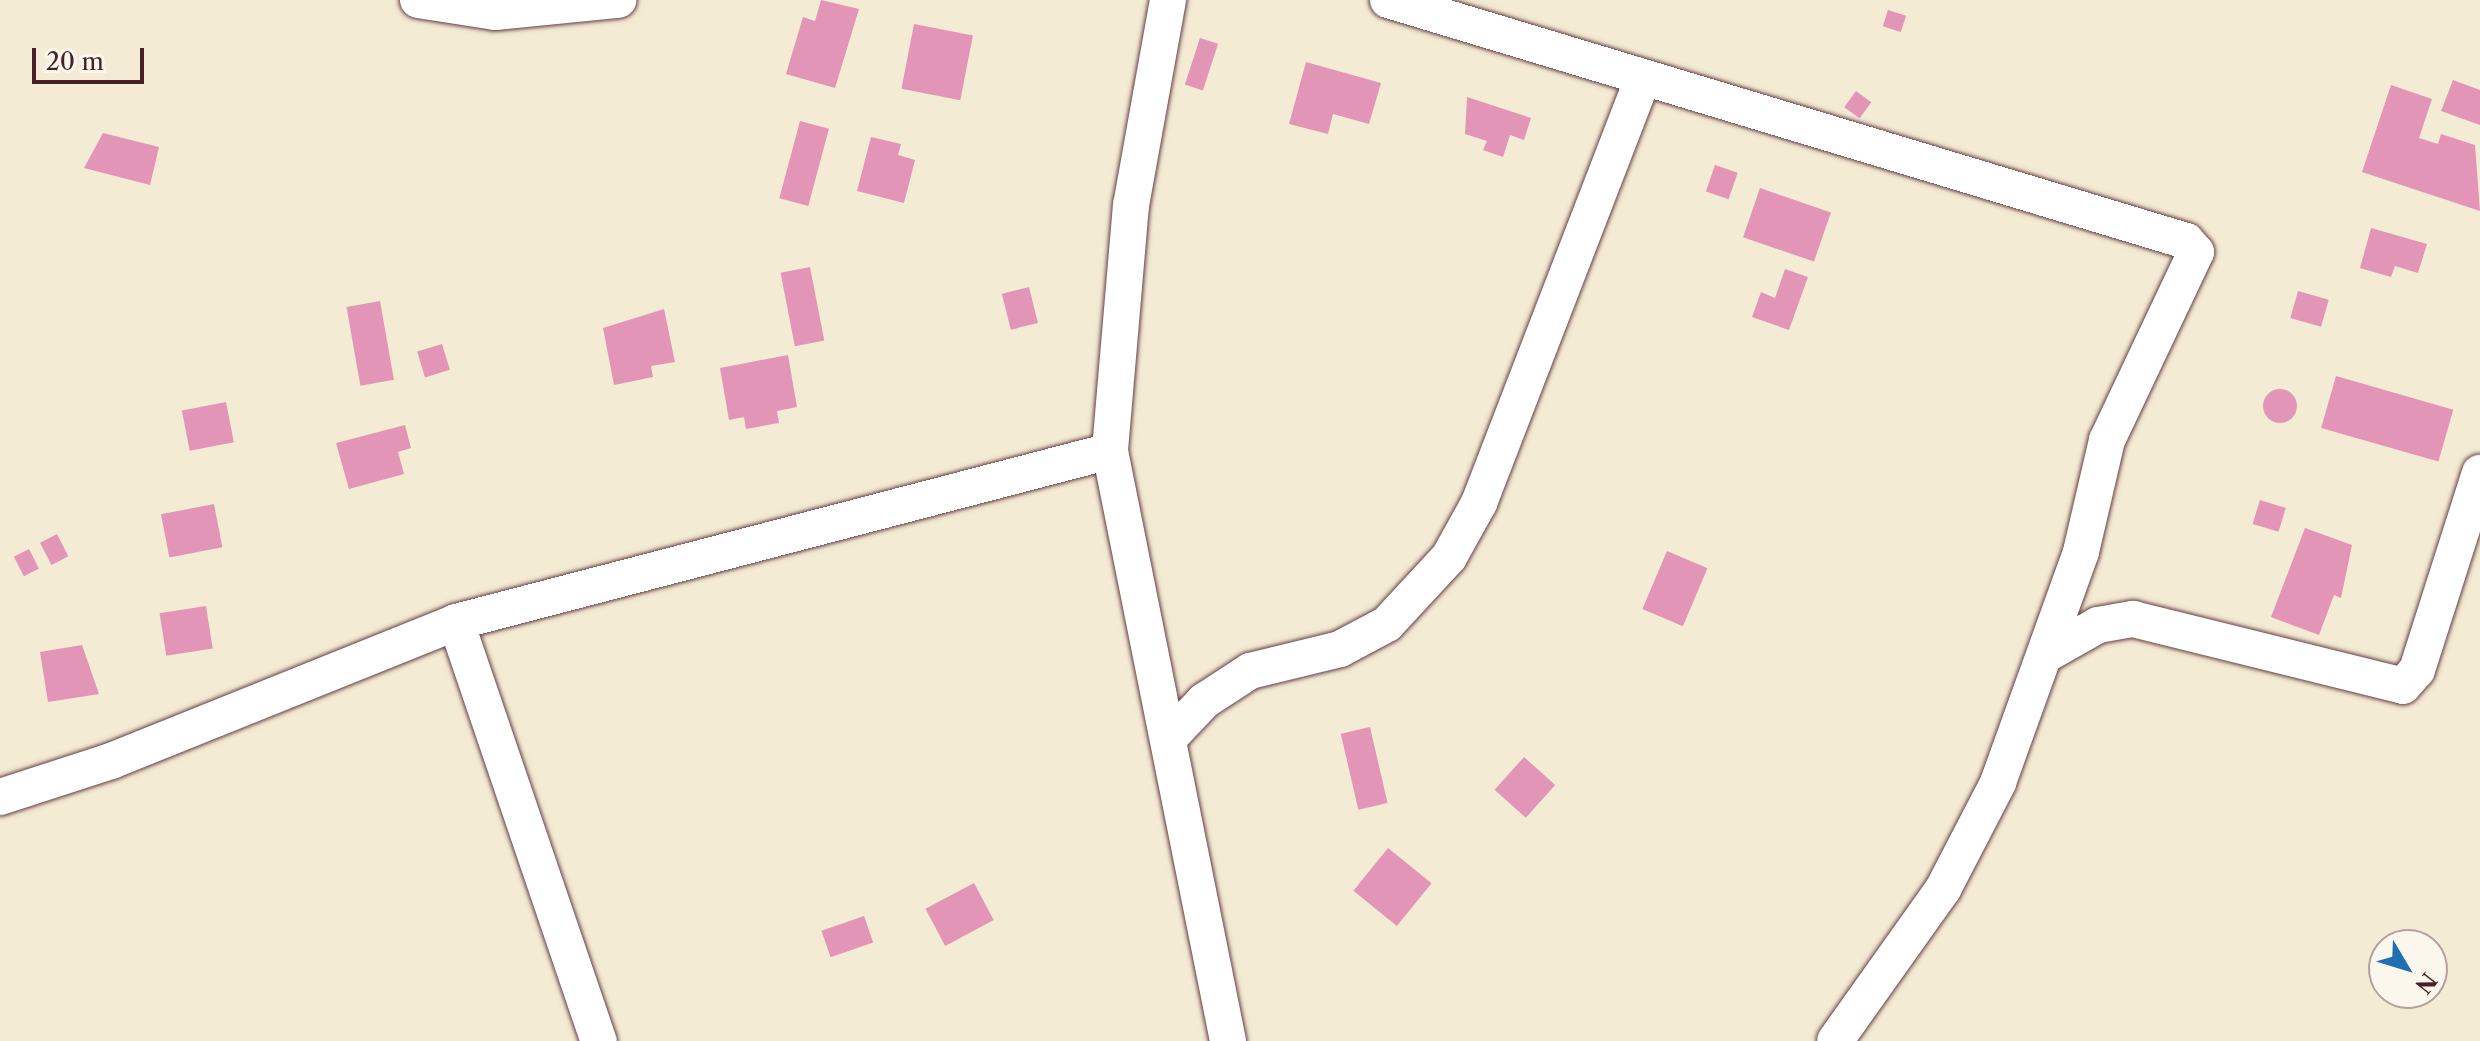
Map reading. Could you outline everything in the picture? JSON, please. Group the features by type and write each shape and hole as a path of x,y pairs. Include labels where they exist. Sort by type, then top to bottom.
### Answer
{"street":[{"path":"418,0 495,12 618,0"},
{"path":"1168,0 1131,205 1110,451 1228,1041"},
{"path":"1388,0 2186,241 2196,252 2107,440 2081,552 1998,783 1943,889 1835,1041"},
{"path":"1168,739 1204,701 1250,671 1340,649 1387,624 1449,557 1479,503 1643,78"},
{"path":"0,797 111,761 456,622 1110,451"},
{"path":"2045,655 2098,625 2133,619 2403,686 2417,670 2480,473"},
{"path":"456,622 599,1041"}],"building":[{"path":"821,0 859,9 835,88 786,74 803,17 815,21"},
{"path":"1888,10 1906,16 1901,32 1883,26"},
{"path":"914,24 973,35 960,100 901,89"},
{"path":"1200,38 1218,44 1203,90 1185,85"},
{"path":"1306,62 1381,83 1369,124 1333,114 1328,134 1289,124"},
{"path":"2453,80 2480,90 2480,125 2441,111"},
{"path":"2391,85 2432,99 2419,138 2438,144 2441,134 2475,145 2480,211 2362,172"},
{"path":"1856,91 1871,102 1860,118 1844,107"},
{"path":"1467,97 1531,118 1524,140 1510,135 1503,157 1483,150 1487,141 1465,134"},
{"path":"800,121 829,129 808,206 779,198"},
{"path":"103,133 159,147 150,185 84,168"},
{"path":"871,137 901,144 898,155 915,160 904,203 857,191"},
{"path":"1715,165 1738,173 1729,199 1706,191"},
{"path":"1760,188 1831,212 1814,262 1743,237"},
{"path":"2371,228 2427,244 2418,273 2395,266 2391,277 2360,268"},
{"path":"810,267 824,341 795,346 781,273"},
{"path":"1785,269 1808,277 1789,330 1752,317 1761,292 1775,298"},
{"path":"1029,287 1038,323 1011,330 1002,294"},
{"path":"2298,291 2329,300 2321,327 2290,318"},
{"path":"380,301 394,380 360,386 347,307"},
{"path":"664,309 675,362 651,366 653,377 614,385 603,328"},
{"path":"442,344 450,370 425,377 417,352"},
{"path":"788,355 797,407 777,411 779,423 746,429 744,417 729,420 720,368"},
{"path":"2336,376 2453,410 2438,462 2321,428"},
{"path":"2280,389 2292,394 2297,406 2292,418 2280,423 2268,418 2263,406 2268,394"},
{"path":"226,402 234,442 190,451 182,411"},
{"path":"405,425 411,448 398,452 404,474 349,489 336,443"},
{"path":"2260,500 2286,508 2279,532 2253,524"},
{"path":"214,504 222,547 169,557 161,514"},
{"path":"2305,528 2352,545 2341,598 2334,595 2319,635 2271,617"},
{"path":"57,534 68,556 51,565 40,543"},
{"path":"29,549 39,569 24,576 14,557"},
{"path":"1667,551 1708,568 1683,626 1642,609"},
{"path":"206,606 213,648 166,656 160,613"},
{"path":"82,645 99,694 48,702 40,652"},
{"path":"1370,727 1388,803 1358,810 1341,734"},
{"path":"1524,757 1555,785 1526,818 1495,790"},
{"path":"1388,848 1432,883 1397,926 1353,891"},
{"path":"974,883 994,920 945,946 925,909"},
{"path":"864,916 873,942 831,957 821,931"}]}
